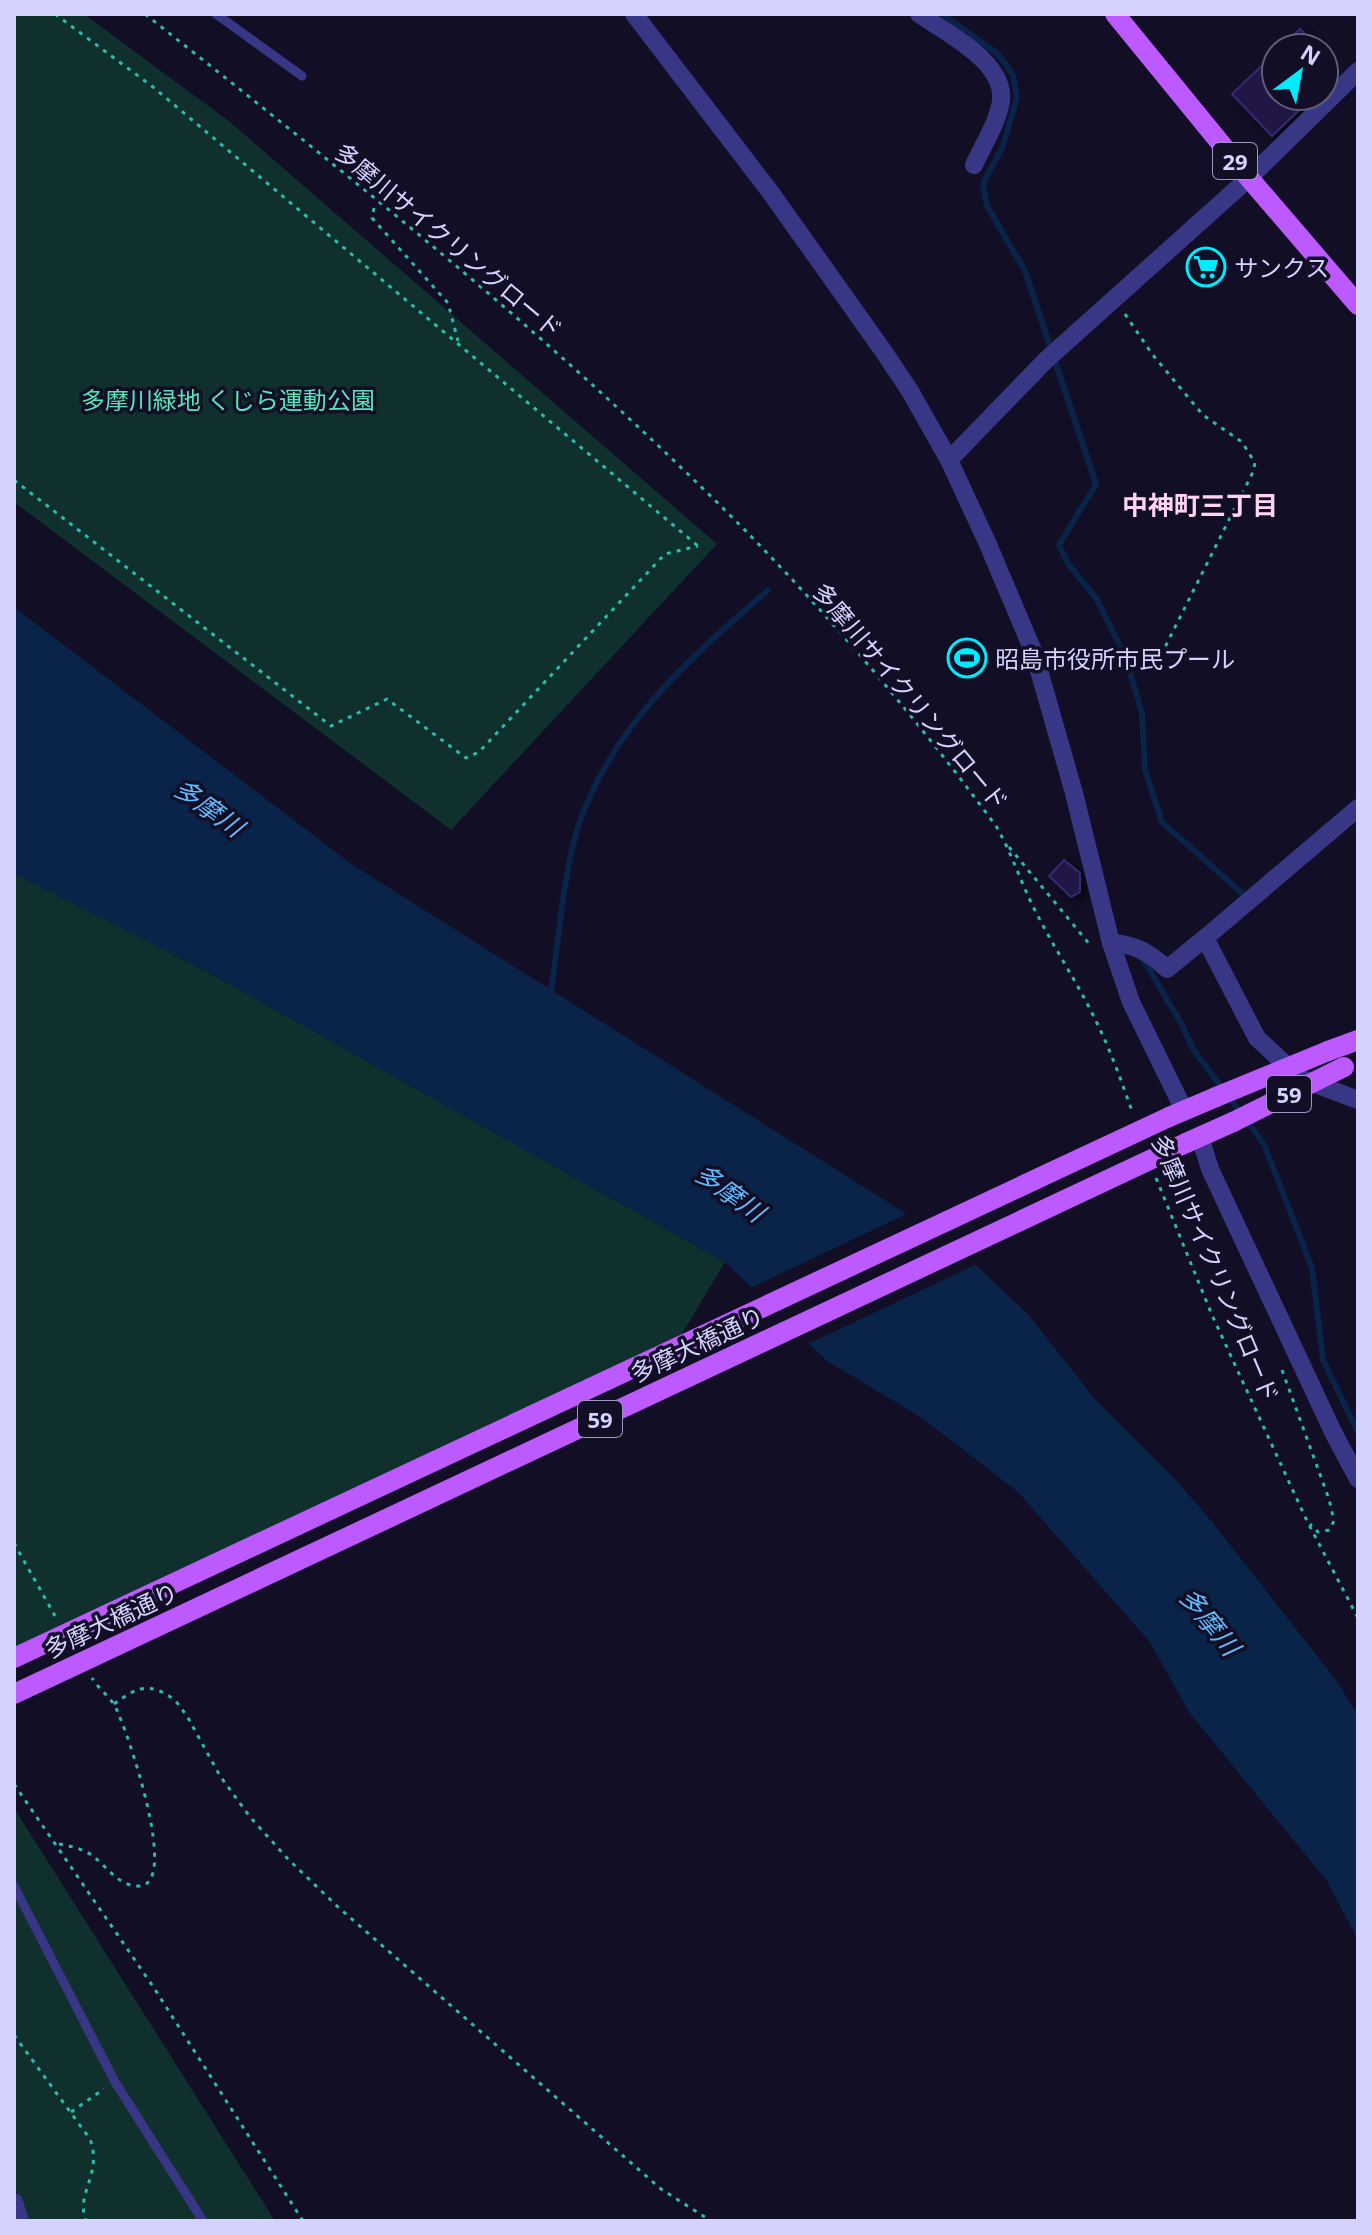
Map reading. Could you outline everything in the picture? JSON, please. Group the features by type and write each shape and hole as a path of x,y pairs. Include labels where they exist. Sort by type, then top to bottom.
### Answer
{"main road":[{"name":"29","path":"1120,16 1249,178 1358,305"},
{"name":"多摩大橋通り","path":"14,1658 1177,1113 1358,1040"},
{"name":"多摩大橋通り","path":"14,1694 1233,1122 1351,1063"}],"street":[{"path":"634,14 771,193 884,352 949,460 1034,653 1074,793 1111,946 1177,1113"},
{"path":"919,14 985,61 998,78 1001,103 974,165"},
{"path":"949,460 1046,360 1249,178 1358,71"},
{"path":"1111,946 1149,952 1167,969 1358,808"},
{"path":"1205,938 1257,1038 1300,1078 1358,1100"},
{"path":"1193,1140 1210,1169 1358,1479"},
{"path":"14,2202 20,2221"}],"lane":[{"path":"216,14 302,76"},
{"path":"14,1886 115,2082 203,2221"}],"path":[{"path":"14,480 331,726 387,699 466,758 479,752 665,554 698,546 153,87 55,14"},
{"name":"多摩川サイクリングロード","path":"145,14 398,218 628,416 778,565 865,662 979,803 1007,844 1037,914 1115,1061 1135,1118"},
{"path":"374,208 372,218 448,303 458,341"},
{"path":"1114,298 1152,354 1203,415 1242,442 1255,463 1155,667"},
{"path":"1007,844 1111,946"},
{"name":"多摩川サイクリングロード","path":"1155,1174 1212,1315 1307,1521 1358,1618"},
{"path":"1277,1358 1329,1499 1334,1521 1329,1530 1318,1532 1307,1521"},
{"path":"14,1543 61,1626"},
{"path":"57,1844 82,1850 123,1882 137,1887 151,1880 157,1863 142,1787 114,1704 86,1668"},
{"path":"114,1704 144,1687 162,1691 175,1700 234,1796 288,1859 338,1907 579,2114 661,2189 711,2221"},
{"path":"14,1784 162,2000 303,2221"},
{"path":"14,2035 90,2139 94,2165 83,2208 86,2221"},
{"path":"71,2112 99,2093"}],"green space":[{"name":"多摩川緑地 くじら運動公園","path":"14,14 84,14 230,122 717,544 451,830 14,502"},
{"path":"14,873 206,971 725,1262 673,1349 14,1658"},
{"path":"14,1808 275,2221 27,2221 14,2184"}],"water":[{"name":"多摩川","path":"14,607 350,863 951,1242 1028,1314 1095,1399 1176,1480 1213,1523 1336,1680 1358,1715 1358,1940 1327,1881 1189,1712 1149,1641 1018,1492 922,1418 827,1361 725,1262 206,971 14,873"}],"pier":[{"path":"911,1212 953,1239 979,1263 806,1345 748,1289"}],"building":[{"path":"1260,67 1260,112 1297,112 1272,136 1232,94"},
{"path":"1064,860 1080,873 1080,892 1071,897 1049,876"}],"waterway":[{"path":"942,14 998,54 1013,75 1017,97 1003,146 983,184 987,206 1025,271 1096,484 1059,545 1069,565 1096,598 1125,656 1142,713 1145,770 1162,822 1243,894"},
{"path":"551,990 573,846 593,790 611,756 656,696 710,641 768,590"},
{"path":"1142,957 1193,1049 1264,1144 1312,1268 1323,1360 1358,1432"}],"place":[{"name":"サンクス","path":"1206,267"},
{"name":"昭島市役所市民プール","path":"967,658"}],"district":[{"name":"中神町三丁目","path":"1200,505"}]}
